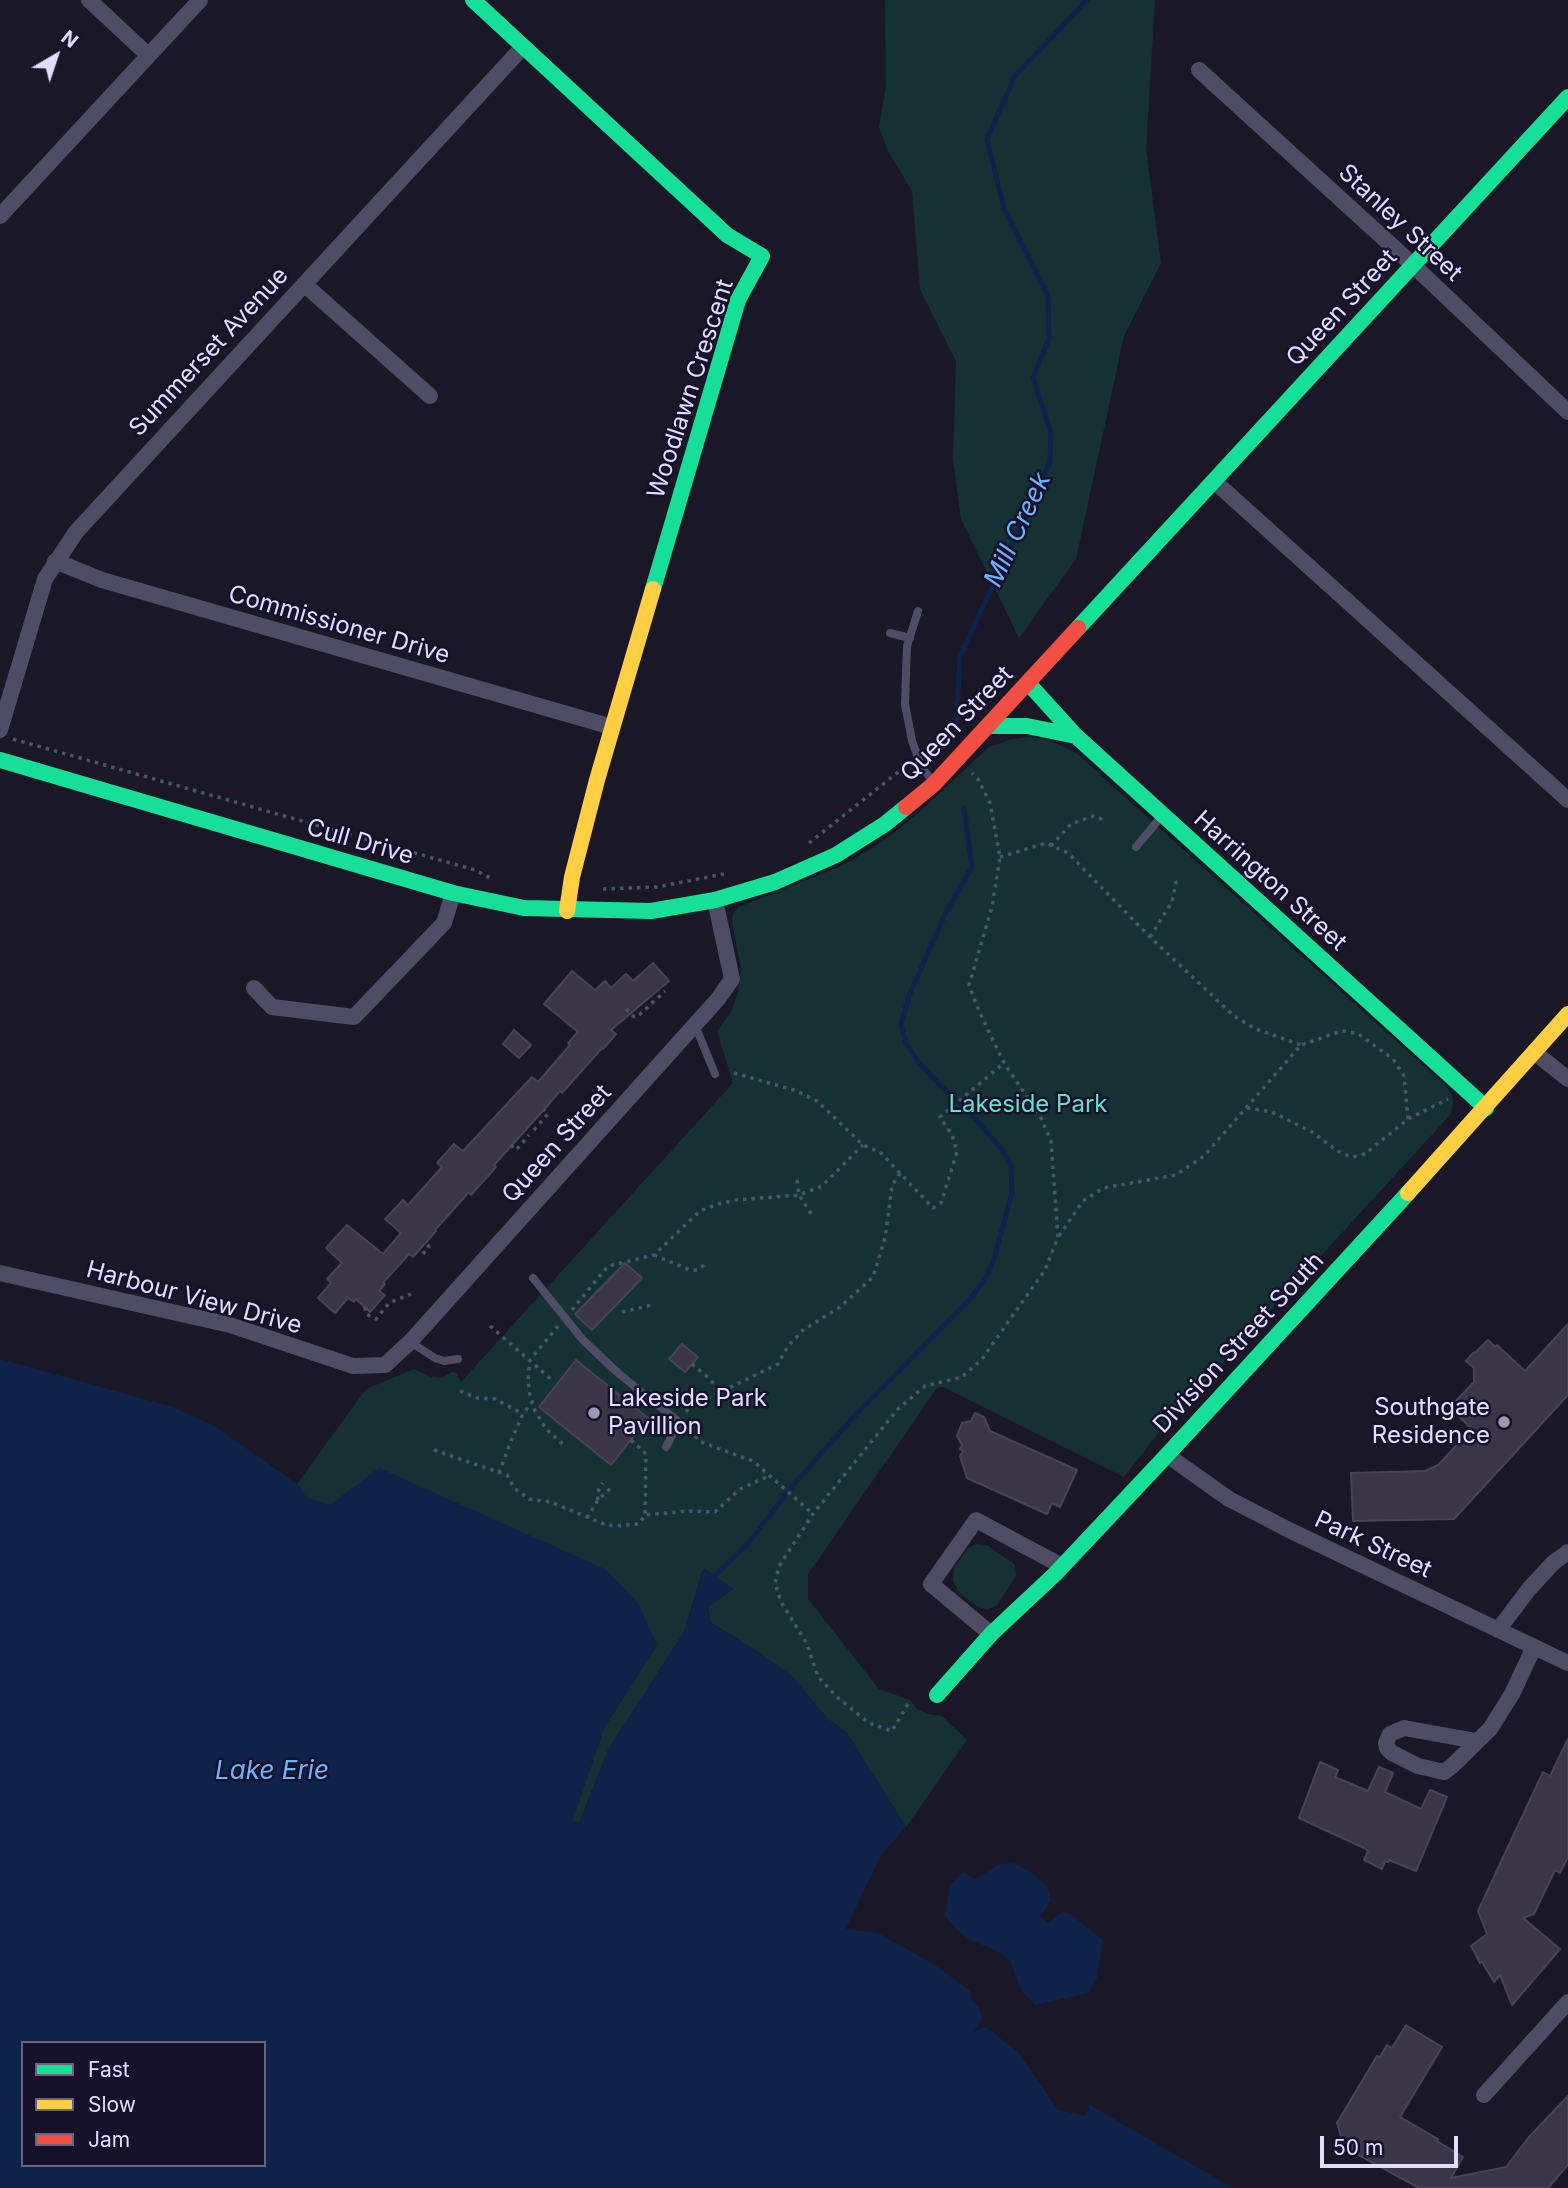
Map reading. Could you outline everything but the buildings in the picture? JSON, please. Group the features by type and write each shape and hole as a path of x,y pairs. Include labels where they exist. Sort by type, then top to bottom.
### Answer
{"street":[{"path":"89,0 148,55"},
{"path":"0,216 200,0"},
{"name":"Woodlawn Crescent","path":"473,0 522,48 727,234 762,256 738,300 612,727 577,856 567,911"},
{"name":"Summerset Avenue","path":"6,734 33,614 55,561 99,506 522,48"},
{"name":"Stanley Street","path":"1199,70 1413,265 1568,412"},
{"name":"Queen Street","path":"410,1342 719,999 732,979 715,900 775,882 836,855 885,824 934,784 1568,97"},
{"path":"304,284 430,396"},
{"path":"1214,481 1568,800"},
{"name":"Commissioner Drive","path":"55,561 102,580 612,727"},
{"name":"Harrington Street","path":"1028,683 1076,736 1486,1108"},
{"path":"988,726 1027,726 1076,736"},
{"name":"Cull Drive","path":"0,760 453,893 524,908 651,911 715,900"},
{"path":"254,988 272,1007 354,1017 444,922 453,893"},
{"name":"Division Street South","path":"937,1695 991,1634 1062,1566 1167,1455 1486,1108 1568,1014"},
{"path":"1534,1052 1568,1079"},
{"name":"Harbour View Drive","path":"0,1273 230,1325 353,1366 385,1365 410,1342"},
{"name":"Park Street","path":"1167,1455 1229,1499 1568,1663"},
{"path":"991,1634 931,1584 976,1520 1062,1566"},
{"path":"1498,1630 1529,1589 1553,1563 1568,1552"},
{"path":"1476,1741 1404,1727 1390,1734 1386,1743 1387,1748 1404,1760 1444,1772 1457,1763 1490,1729 1512,1694 1534,1647"},
{"path":"1484,2095 1568,2002"}],"lane":[{"path":"918,611 907,646 905,704 912,741 922,768 934,784"},
{"path":"890,633 910,638"},
{"path":"1136,847 1163,815"},
{"path":"695,1025 715,1074"},
{"path":"533,1278 565,1318 618,1373 679,1422 666,1447"},
{"path":"410,1342 435,1358 444,1361 458,1359"}],"path":[{"path":"6,734 475,870 494,880"},
{"path":"803,848 908,764 916,769"},
{"path":"968,769 978,779 990,803 1000,857 992,908 969,985 1004,1063 1040,1116 1051,1141 1058,1237"},
{"path":"1051,846 1071,824 1093,816 1107,821"},
{"path":"1000,857 1046,843 1068,853 1150,937 1234,1016 1256,1029 1301,1045"},
{"path":"598,889 657,887 735,872"},
{"path":"1150,937 1172,902 1176,882 1173,878"},
{"path":"626,1009 636,1017 665,991"},
{"path":"908,1704 892,1731 869,1723 838,1698 818,1677 807,1644 781,1602 775,1583 779,1566 813,1514 897,1410 925,1386 962,1377 982,1359 1045,1270 1058,1237 1083,1201 1103,1188 1176,1175 1204,1156 1301,1045 1342,1031 1357,1033 1393,1059 1404,1076 1408,1119"},
{"path":"734,1073 794,1090 817,1101 863,1144 880,1153 933,1208 941,1203 957,1152 952,1135 940,1117 1004,1063"},
{"path":"1247,1108 1272,1112 1314,1133 1337,1151 1352,1157 1365,1154 1408,1119 1450,1098"},
{"path":"534,1130 548,1114 544,1110"},
{"path":"512,1145 516,1150 529,1135"},
{"path":"565,1446 546,1429 532,1402 528,1380 530,1360 608,1266 654,1255 700,1212 718,1204 799,1195 821,1186 863,1144"},
{"path":"813,1514 753,1461 701,1442 679,1422 690,1407 778,1364 788,1346 803,1330 840,1307 873,1277 885,1238 892,1186 900,1173"},
{"path":"797,1180 799,1195 814,1217"},
{"path":"423,1254 429,1247 426,1242"},
{"path":"654,1255 690,1270 697,1270 704,1265"},
{"path":"365,1307 366,1314 376,1319 389,1303 411,1294"},
{"path":"622,1312 652,1305"},
{"path":"490,1326 552,1380"},
{"path":"692,1364 711,1380 719,1392"},
{"path":"460,1391 477,1398 495,1399 523,1414"},
{"path":"499,1473 523,1414 532,1402"},
{"path":"434,1450 507,1475 514,1488 529,1499 551,1502 604,1524 628,1525 639,1524 645,1516 646,1454 631,1440"},
{"path":"645,1516 688,1511 715,1512 740,1489 771,1475"},
{"path":"598,1500 597,1493 603,1483"},
{"path":"587,1518 598,1500 613,1486"}],"green space":[{"path":"885,0 1155,0 1146,149 1161,263 1124,336 1076,559 1019,638 961,519 953,459 956,361 920,289 912,191 888,151 879,127 886,86"},
{"name":"Lakeside Park","path":"1030,737 1049,740 1076,753 1445,1085 1452,1095 1451,1114 1161,1430 1124,1477 943,1387 937,1388 808,1574 808,1599 879,1689 910,1700 917,1709 928,1714 942,1716 967,1740 906,1827 847,1733 829,1720 791,1676 710,1622 703,1569 684,1632 608,1750 579,1823 572,1822 604,1728 657,1645 330,1505 306,1498 297,1484 366,1389 414,1369 431,1377 442,1378 452,1372 456,1373 461,1382 733,1083 717,1031 731,1012 739,990 741,969 732,923 733,914 739,907 841,866 882,842 914,817 989,747 1012,739"},
{"path":"977,1544 987,1545 1015,1565 1016,1576 997,1605 987,1610 959,1593 953,1581 954,1568 967,1549"}],"water":[{"name":"Lake Erie","path":"0,1359 173,1407 216,1427 297,1484 307,1498 330,1505 379,1468 605,1569 638,1603 657,1645 604,1728 572,1822 579,1823 608,1750 684,1632 704,1568 734,1589 707,1608 710,1622 792,1676 829,1720 847,1733 906,1827 881,1855 846,1929 878,1933 935,1965 970,1991 969,1998 979,2007 982,2019 974,2032 986,2027 1019,2053 1058,2110 1086,2116 1090,2105 1233,2188 0,2188"},
{"path":"1013,1863 1031,1872 1047,1886 1051,1900 1041,1916 1048,1923 1062,1912 1069,1913 1103,1940 1097,1978 1089,1993 1035,2005 1021,1990 1010,1960 995,1950 970,1940 945,1916 950,1886 963,1872 975,1879 1000,1864"}],"waterway":[{"name":"Mill Creek","path":"956,730 960,656 1050,462 1051,433 1033,378 1049,339 1048,295 1004,209 987,139 1015,76 1087,0"},
{"name":"Mill Creek","path":"715,1576 747,1545 793,1485 859,1411 972,1297 987,1276 995,1256 1012,1192 1011,1166 1003,1151 967,1109 918,1062 906,1043 901,1025 909,996 945,914 972,867 964,808"}],"traffic: fast":[{"path":"473,0 727,235 762,256 738,300 653,589"},
{"path":"1078,628 1568,97"},
{"path":"1028,683 1076,736 1486,1108"},
{"path":"988,726 1027,726 1076,736"},
{"path":"0,760 453,893 524,908 651,911 715,900 775,882 836,855 885,824 906,807"},
{"path":"937,1695 991,1634 1055,1574 1167,1455 1408,1193"}],"traffic: slow":[{"path":"567,911 572,877 597,780 653,589"},
{"path":"1408,1193 1568,1014"}],"traffic: jam":[{"path":"906,807 934,784 1078,628"}],"place":[{"name":"Lakeside Park Pavillion","path":"594,1413"},
{"name":"Southgate Residence","path":"1504,1422"}]}
